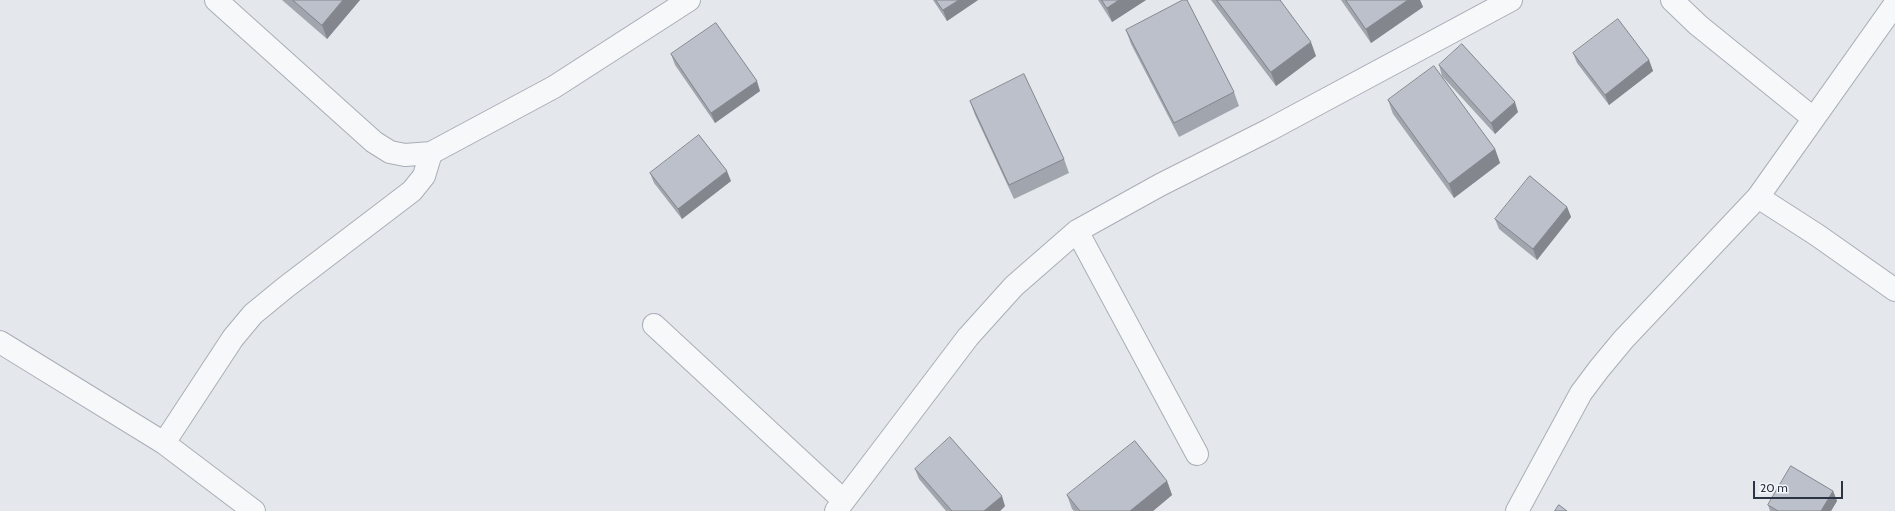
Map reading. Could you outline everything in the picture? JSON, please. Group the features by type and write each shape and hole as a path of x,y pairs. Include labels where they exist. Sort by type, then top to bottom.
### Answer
{"street":[{"path":"216,0 374,142 390,152 405,155 431,153 554,87 690,0"},
{"path":"654,325 839,506 968,337 1014,286 1077,231 1160,185 1269,130 1511,0"},
{"path":"1672,0 1698,24 1813,118"},
{"path":"1517,511 1581,393 1623,340 1758,197 1895,4"},
{"path":"164,443 233,338 253,314 412,191 424,176 431,153"},
{"path":"1758,197 1895,290"},
{"path":"1077,231 1196,454"},
{"path":"0,342 164,443 254,511"}],"building":[{"path":"293,0 343,0 322,25"},
{"path":"936,0 959,0 943,10"},
{"path":"1102,0 1119,0 1107,8"},
{"path":"1183,0 1187,0 1234,92 1174,123 1126,30"},
{"path":"1217,0 1280,0 1311,42 1271,72"},
{"path":"1346,0 1408,0 1366,29"},
{"path":"1618,19 1649,60 1605,95 1573,53"},
{"path":"716,23 757,81 711,113 671,54"},
{"path":"1462,44 1515,102 1491,123 1439,65"},
{"path":"1434,66 1495,149 1449,184 1388,100"},
{"path":"1024,74 1064,159 1009,185 970,101"},
{"path":"699,135 727,171 678,209 650,173"},
{"path":"1530,176 1567,207 1533,249 1495,219"},
{"path":"950,437 1002,496 984,511 952,511 915,469"},
{"path":"1135,441 1167,481 1130,511 1080,511 1067,495"},
{"path":"1791,466 1833,491 1821,511 1778,511 1768,505"},
{"path":"1559,505 1567,511 1555,511"}]}
